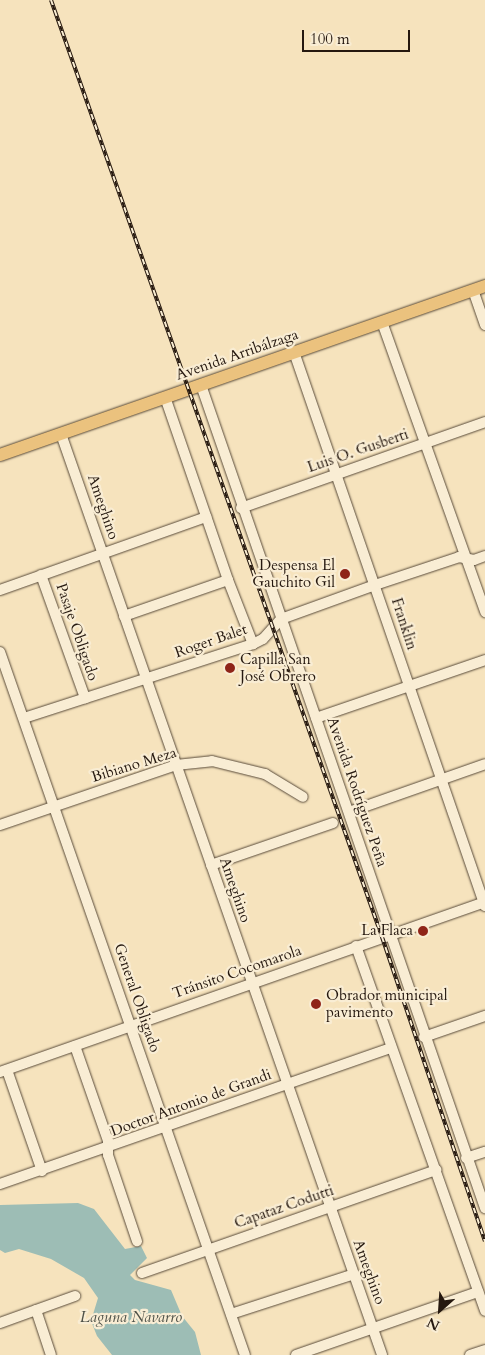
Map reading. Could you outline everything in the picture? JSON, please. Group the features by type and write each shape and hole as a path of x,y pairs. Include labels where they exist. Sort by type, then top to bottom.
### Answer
{"main road":[{"name":"Avenida Arribálzaga","path":"0,455 479,288"}],"street":[{"path":"479,288 485,325"},
{"path":"382,322 485,612"},
{"name":"Franklin","path":"294,352 485,904"},
{"name":"Avenida Rodríguez Peña","path":"201,385 241,508 349,812 424,1037 485,1208"},
{"path":"165,397 228,580 253,644"},
{"name":"Luis O. Gusberti","path":"241,508 485,422"},
{"name":"Ameghino","path":"61,434 382,1355"},
{"path":"0,590 206,517"},
{"name":"Roger Balet","path":"24,718 253,644 281,619 375,585 459,557 485,556"},
{"name":"Pasaje Obligado","path":"42,576 85,698"},
{"path":"124,616 228,580"},
{"name":"General Obligado","path":"0,652 4,675 24,718 164,1127 245,1355"},
{"path":"316,718 485,660"},
{"name":"Bibiano Meza","path":"0,825 176,765 212,760 256,771 284,783 303,797"},
{"path":"349,812 485,764"},
{"path":"212,866 333,823"},
{"name":"Tránsito Cocomarola","path":"4,1071 356,946 485,904"},
{"path":"356,946 485,1311"},
{"path":"424,1037 485,1016"},
{"path":"76,1046 108,1140 108,1148 137,1241"},
{"name":"Doctor Antonio de Grandi","path":"0,1184 42,1171 391,1048"},
{"path":"4,1071 42,1171"},
{"path":"466,1158 485,1152"},
{"name":"Capataz Codutti","path":"142,1274 208,1249 436,1170"},
{"path":"231,1314 354,1274"},
{"path":"296,1355 309,1353 373,1328 478,1292"},
{"path":"0,1322 75,1296"},
{"path":"36,1310 51,1355"},
{"path":"470,1355 485,1350"}],"water":[{"name":"Laguna Navarro","path":"78,1203 94,1209 125,1249 141,1246 147,1258 130,1275 135,1280 171,1290 182,1316 195,1332 201,1355 112,1355 97,1336 91,1321 98,1298 84,1278 51,1259 19,1249 5,1253 0,1250 0,1205"}],"railway":[{"path":"51,0 382,937 485,1241"}],"place":[{"name":"Despensa El Gauchito Gil","path":"345,574"},
{"name":"Capilla San José Obrero","path":"230,668"},
{"name":"La Flaca","path":"423,931"},
{"name":"Obrador municipal pavimento","path":"316,1004"}]}
